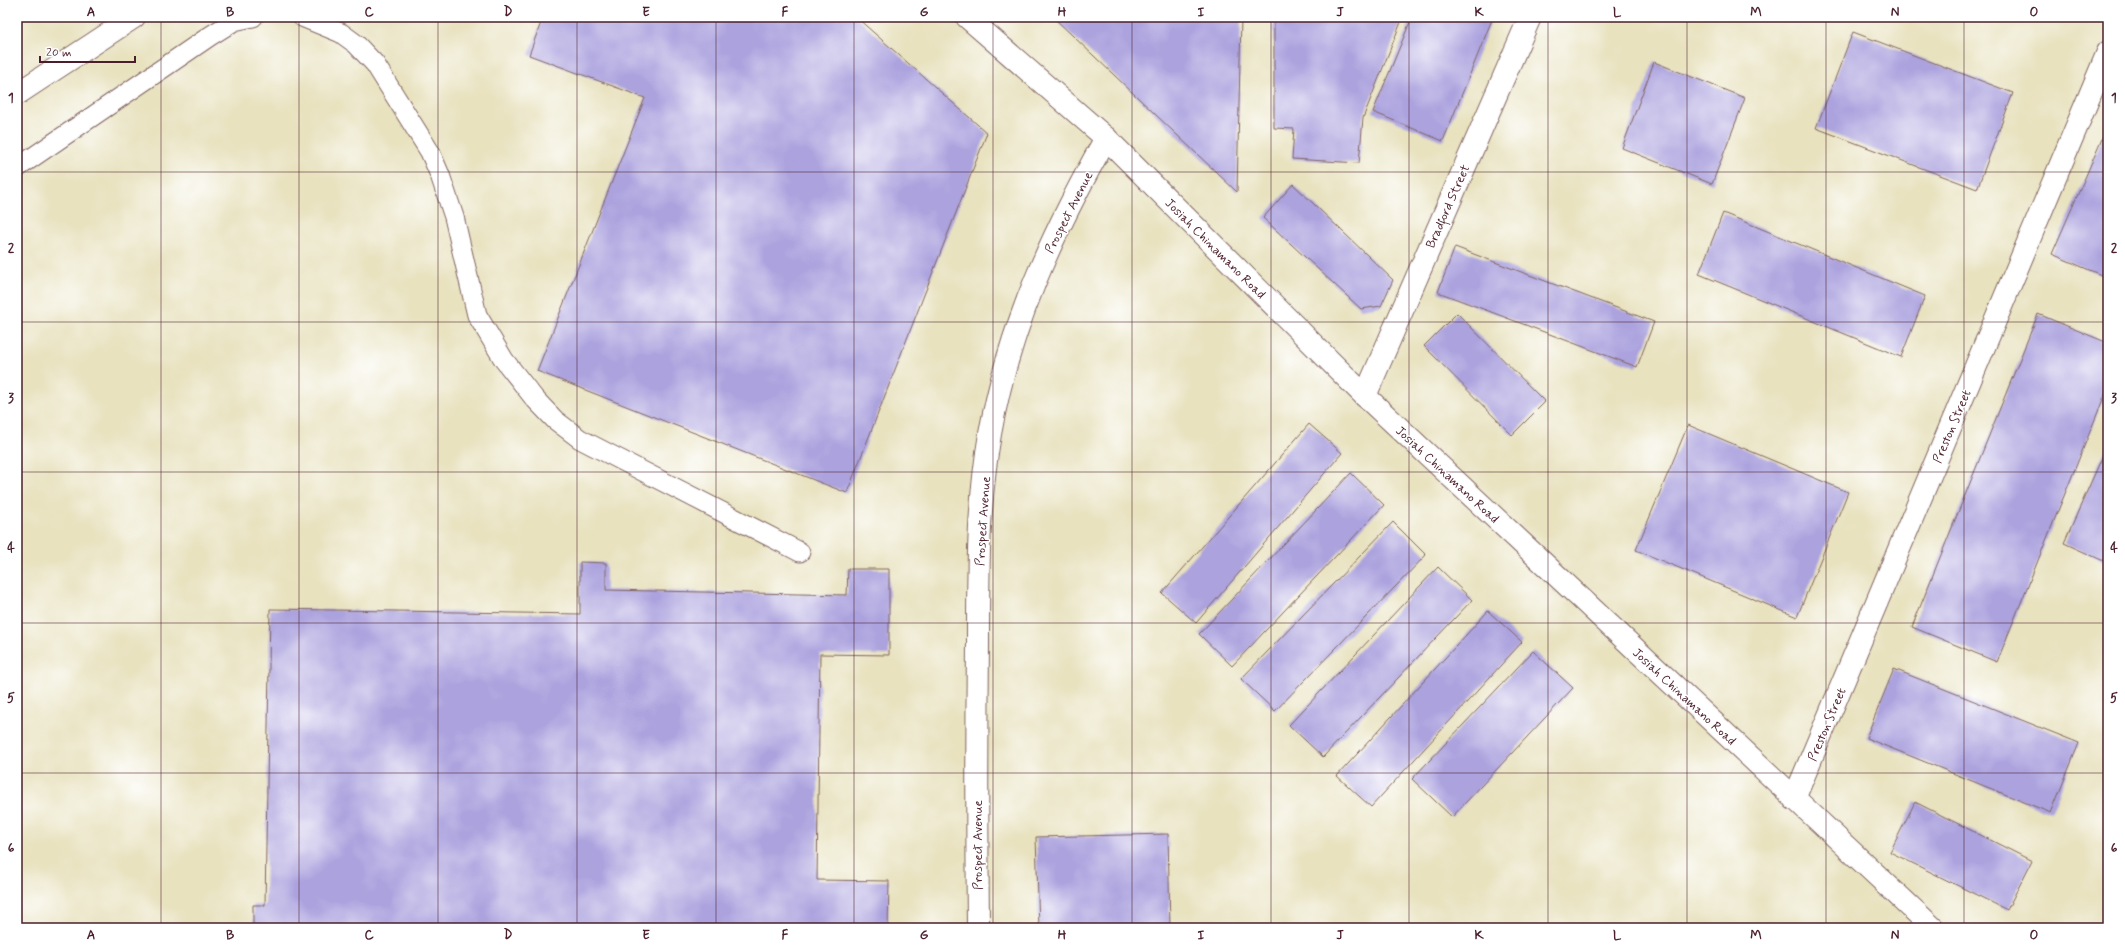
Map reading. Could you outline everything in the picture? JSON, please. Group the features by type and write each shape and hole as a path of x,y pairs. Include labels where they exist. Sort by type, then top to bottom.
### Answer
{"street":[{"path":"17,94 134,17"},
{"name":"Josiah Chinamano Road","path":"967,17 1106,138 1365,396 1933,928"},
{"name":"Bradford Street","path":"1365,396 1530,17"},
{"name":"Preston Street","path":"1794,799 2108,52"},
{"name":"Prospect Avenue","path":"978,928 978,561 982,492 990,433 1010,351 1038,270 1073,197 1106,138"}],"lane":[{"path":"17,168 210,36 234,21 253,17"},
{"path":"302,17 341,33 356,44 375,64 430,152 454,217 477,315 504,360 534,398 555,420 580,439 800,552"}],"building":[{"path":"543,17 856,17 987,133 847,493 537,371 645,98 529,55"},
{"path":"1053,17 1241,17 1237,192"},
{"path":"1274,17 1403,17 1363,118 1359,163 1292,159 1294,129 1274,128"},
{"path":"1412,17 1493,17 1443,141 1373,112"},
{"path":"1853,32 2013,93 1977,189 1816,128"},
{"path":"1654,62 1745,98 1712,184 1622,148"},
{"path":"2108,125 2108,278 2052,254"},
{"path":"1293,184 1393,280 1381,306 1361,309 1263,218"},
{"path":"1723,213 1925,296 1901,357 1699,274"},
{"path":"1455,247 1654,322 1637,367 1438,292"},
{"path":"1457,313 1545,402 1512,435 1424,346"},
{"path":"2038,314 2108,343 2108,387 1997,662 1912,627"},
{"path":"1309,424 1342,453 1196,623 1162,593"},
{"path":"1688,425 1848,492 1797,617 1636,550"},
{"path":"2108,444 2108,563 2064,543"},
{"path":"1351,473 1384,505 1232,666 1199,634"},
{"path":"1393,522 1426,555 1275,711 1241,679"},
{"path":"580,562 606,563 606,590 847,595 848,569 889,569 889,655 820,654 817,880 889,881 888,928 253,928 253,905 265,905 270,609 580,614"},
{"path":"1438,567 1472,600 1323,757 1289,725"},
{"path":"1488,611 1522,642 1371,807 1337,776"},
{"path":"1533,651 1573,688 1452,817 1412,779"},
{"path":"1894,669 2079,743 2051,813 1866,738"},
{"path":"1915,802 2032,861 2007,910 1890,852"},
{"path":"1168,834 1170,928 1039,928 1036,837"}]}
